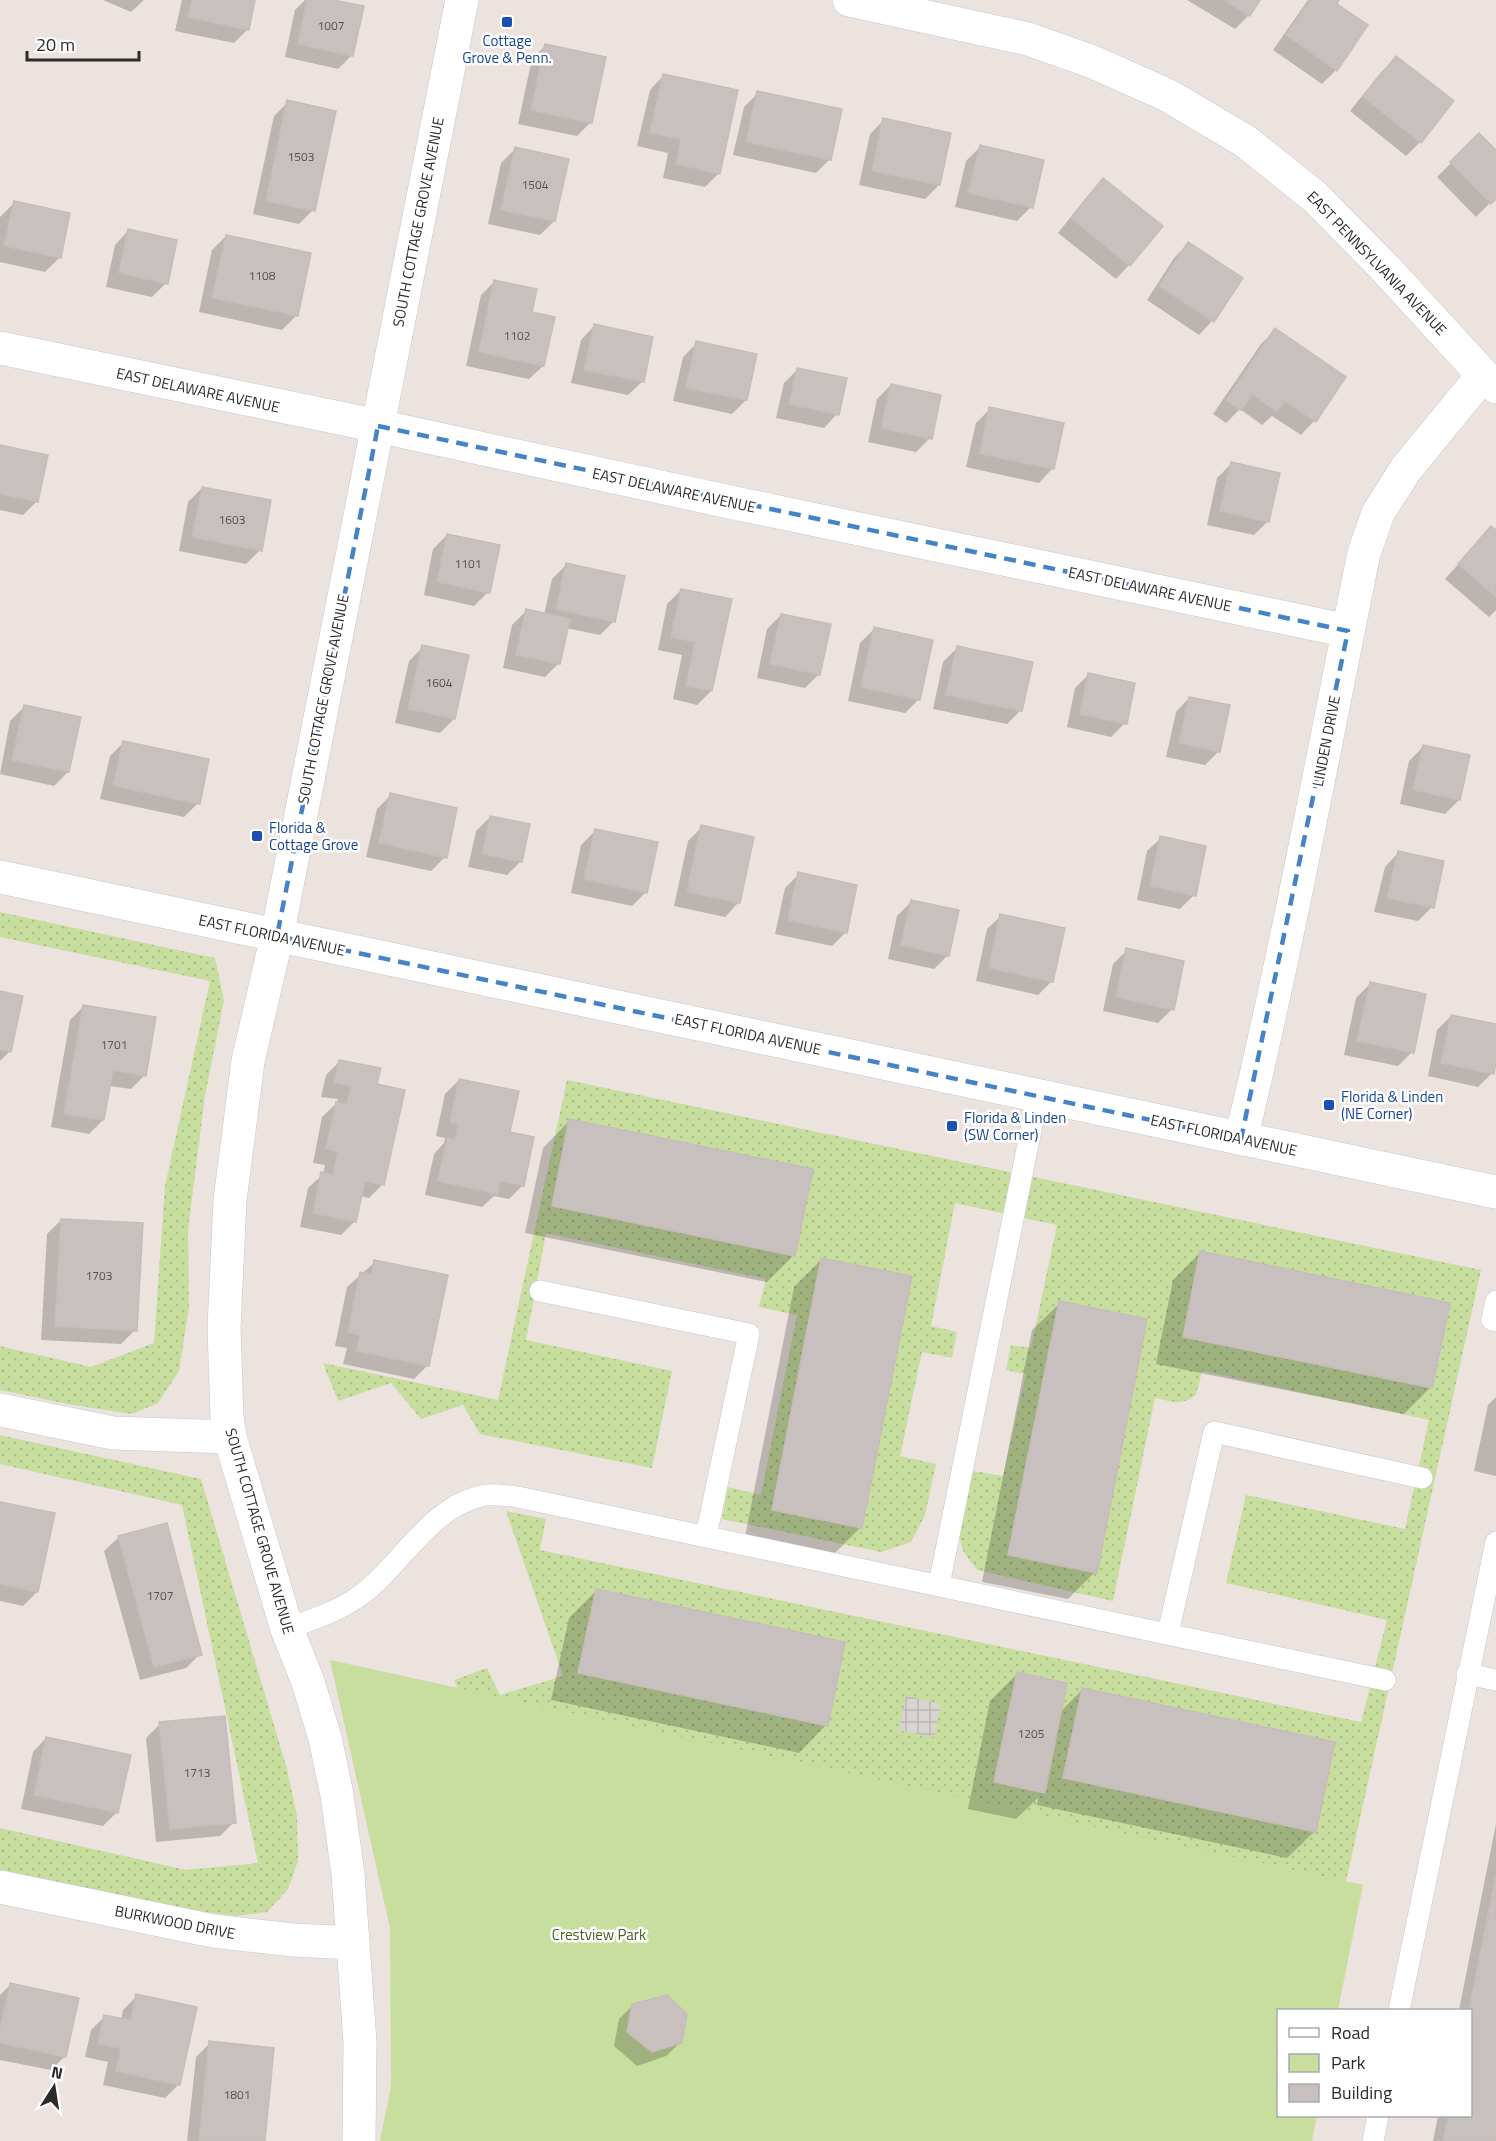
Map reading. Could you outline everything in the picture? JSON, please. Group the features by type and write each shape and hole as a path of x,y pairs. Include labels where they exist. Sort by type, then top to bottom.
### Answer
{"street":[{"name":"SOUTH COTTAGE GROVE AVENUE","path":"359,2141 360,2042 348,1874 338,1795 325,1738 312,1694 287,1629 230,1437 227,1417 224,1328 230,1200 248,1061 277,936 317,723 462,0"},
{"name":"EAST PENNSYLVANIA AVENUE","path":"849,0 1028,39 1093,62 1177,101 1245,141 1315,197 1384,267 1489,381"},
{"name":"EAST DELAWARE AVENUE","path":"0,348 1348,631"},
{"name":"LINDEN DRIVE","path":"1240,1138 1258,1068 1364,553 1378,513 1406,469 1489,381"},
{"name":"EAST FLORIDA AVENUE","path":"0,877 1496,1192"},
{"path":"0,1410 113,1433 230,1437"},
{"name":"BURKWOOD DRIVE","path":"0,1887 213,1931 293,1940 353,1943"}],"lane":[{"path":"939,1585 1038,1095"},
{"path":"540,1291 749,1334 706,1536"},
{"path":"1496,1301 1492,1320 1496,1321"},
{"path":"1168,1633 1214,1432 1422,1478"},
{"path":"287,1629 331,1612 358,1597 390,1569 439,1518 464,1502 483,1495 513,1496 1385,1680"},
{"path":"1399,2009 1496,1542"},
{"path":"1467,1674 1496,1680"},
{"path":"1373,2141 1378,2117"}],"highlighted area":[{"path":"378,426 1348,631 1241,1139 277,936"}],"green space":[{"path":"0,912 215,958 224,1000 205,1096 188,1230 189,1308 179,1371 158,1403 132,1414 0,1390 0,1346 91,1367 154,1343 165,1186 210,981 0,937"},
{"path":"567,1080 1481,1270 1346,1882 458,1689 454,1680 487,1668 500,1695 563,1676 506,1511 546,1519 540,1550 1361,1722 1387,1620 1226,1583 1246,1495 1405,1529 1429,1420 1202,1371 1196,1395 1190,1399 1176,1402 1155,1398 1113,1601 977,1570 963,1551 958,1532 973,1471 1003,1476 1026,1374 1006,1370 1011,1345 1031,1348 1057,1225 955,1203 931,1326 957,1332 952,1358 922,1352 900,1456 936,1464 925,1515 911,1542 881,1552 722,1519 728,1487 761,1495 797,1315 759,1307 766,1279 546,1233 526,1340 672,1371 652,1468 480,1434 463,1405 421,1419 391,1383 338,1401 323,1363 498,1400"},
{"path":"0,1435 201,1479 287,1769 297,1816 298,1861 288,1889 267,1912 236,1916 190,1910 0,1870 0,1828 186,1870 258,1863 182,1505 0,1464"},
{"name":"Crestview Park","path":"330,1660 1363,1885 1338,2009 1277,2009 1277,2117 1317,2117 1312,2141 380,2141 391,2086 390,1928"}],"shaded area":[{"path":"906,1696 941,1704 934,1737 899,1730"}],"building":[{"path":"192,0 255,0 249,30 188,17"},
{"path":"307,0 333,0 364,6 353,56 298,44"},
{"path":"1224,0 1260,0 1250,16"},
{"path":"1310,0 1339,0 1337,4 1368,25 1337,71 1286,35"},
{"path":"545,44 606,57 592,123 531,110"},
{"path":"1396,56 1454,101 1421,143 1363,97"},
{"path":"663,74 738,90 720,174 676,164 681,139 650,133"},
{"path":"757,91 842,109 831,160 746,142"},
{"path":"287,100 336,111 315,211 266,201"},
{"path":"883,118 951,133 940,185 872,171"},
{"path":"1479,133 1496,150 1496,199 1491,204 1450,162"},
{"path":"980,145 1044,160 1033,208 968,193"},
{"path":"515,147 569,159 555,221 501,210"},
{"path":"1103,178 1163,226 1130,266 1071,218"},
{"path":"14,201 70,213 61,258 4,246"},
{"path":"128,229 177,240 168,284 119,273"},
{"path":"226,235 311,253 298,316 212,298"},
{"path":"1188,242 1243,278 1214,322 1159,286"},
{"path":"494,280 537,289 532,312 555,317 544,366 479,352"},
{"path":"594,324 653,337 644,382 584,370"},
{"path":"1275,328 1346,377 1316,422 1285,401 1277,412 1252,394 1241,410 1226,400"},
{"path":"696,341 757,354 747,400 686,388"},
{"path":"797,368 847,378 839,415 789,404"},
{"path":"891,384 941,395 932,439 881,428"},
{"path":"989,407 1064,423 1054,469 980,454"},
{"path":"0,445 48,455 38,502 0,494"},
{"path":"1231,462 1280,473 1269,522 1220,511"},
{"path":"202,487 271,500 262,551 192,537"},
{"path":"1491,526 1496,530 1496,597 1458,564"},
{"path":"447,534 500,545 490,593 437,582"},
{"path":"566,563 625,576 615,622 556,609"},
{"path":"681,589 732,599 712,691 686,686 695,642 671,637"},
{"path":"526,609 570,619 560,664 516,655"},
{"path":"781,614 831,624 820,675 770,664"},
{"path":"874,627 933,640 920,700 861,687"},
{"path":"422,645 469,655 455,719 408,709"},
{"path":"957,646 1033,662 1022,711 946,695"},
{"path":"1088,673 1135,683 1127,724 1080,714"},
{"path":"1189,697 1230,705 1220,752 1179,743"},
{"path":"24,705 81,717 69,772 12,760"},
{"path":"123,741 209,759 200,804 113,786"},
{"path":"1423,745 1470,755 1460,800 1413,790"},
{"path":"390,793 457,808 447,858 379,843"},
{"path":"490,816 530,824 522,862 482,854"},
{"path":"701,825 754,837 740,903 687,892"},
{"path":"595,829 658,842 647,893 584,879"},
{"path":"1160,836 1206,846 1196,896 1150,886"},
{"path":"1398,851 1444,861 1434,908 1387,898"},
{"path":"798,872 857,885 847,933 788,920"},
{"path":"911,900 959,910 949,956 901,945"},
{"path":"1000,914 1065,928 1053,982 989,968"},
{"path":"1126,948 1184,961 1174,1010 1116,997"},
{"path":"1370,982 1426,994 1414,1053 1357,1041"},
{"path":"0,991 23,996 11,1052 0,1050"},
{"path":"83,1005 156,1017 146,1076 113,1070 104,1120 64,1114"},
{"path":"1451,1015 1496,1024 1494,1074 1441,1063"},
{"path":"339,1060 381,1068 377,1084 405,1090 384,1185 365,1181 356,1222 313,1213 321,1172 333,1175 338,1151 326,1149 336,1102 347,1104 351,1086 334,1083"},
{"path":"459,1079 519,1091 510,1132 534,1137 524,1186 500,1181 498,1194 438,1181 447,1138 455,1140 458,1124 450,1122"},
{"path":"569,1119 813,1169 795,1256 552,1206"},
{"path":"61,1219 143,1223 137,1331 55,1326"},
{"path":"1200,1251 1450,1303 1432,1388 1183,1337"},
{"path":"821,1258 912,1276 862,1528 772,1510"},
{"path":"374,1260 448,1275 429,1366 356,1351 360,1335 348,1332 360,1272 372,1274"},
{"path":"1059,1301 1147,1319 1097,1573 1008,1555"},
{"path":"0,1502 55,1513 38,1592 0,1584"},
{"path":"167,1523 202,1655 154,1667 118,1536"},
{"path":"596,1589 845,1642 828,1726 578,1673"},
{"path":"1017,1672 1067,1683 1045,1793 994,1782"},
{"path":"1082,1688 1335,1742 1316,1832 1063,1778"},
{"path":"225,1716 236,1823 170,1829 159,1722"},
{"path":"46,1737 131,1755 118,1813 34,1795"},
{"path":"1496,1875 1496,2141 1443,2141 1448,2117 1472,2117 1472,2009 1469,2009"},
{"path":"10,1983 79,1998 66,2057 0,2043 0,2029"},
{"path":"136,1994 197,2007 180,2085 116,2071 121,2048 98,2044 104,2015 131,2020"},
{"path":"667,1995 687,2014 682,2043 652,2052 627,2032 632,2004"},
{"path":"209,2041 274,2048 265,2141 199,2141"}],"place":[{"name":"Cottage Grove & Penn.","path":"507,22"},
{"name":"Florida & Cottage Grove","path":"257,836"},
{"name":"Florida & Linden (NE Corner)","path":"1329,1105"},
{"name":"Florida & Linden (SW Corner)","path":"952,1126"}]}
